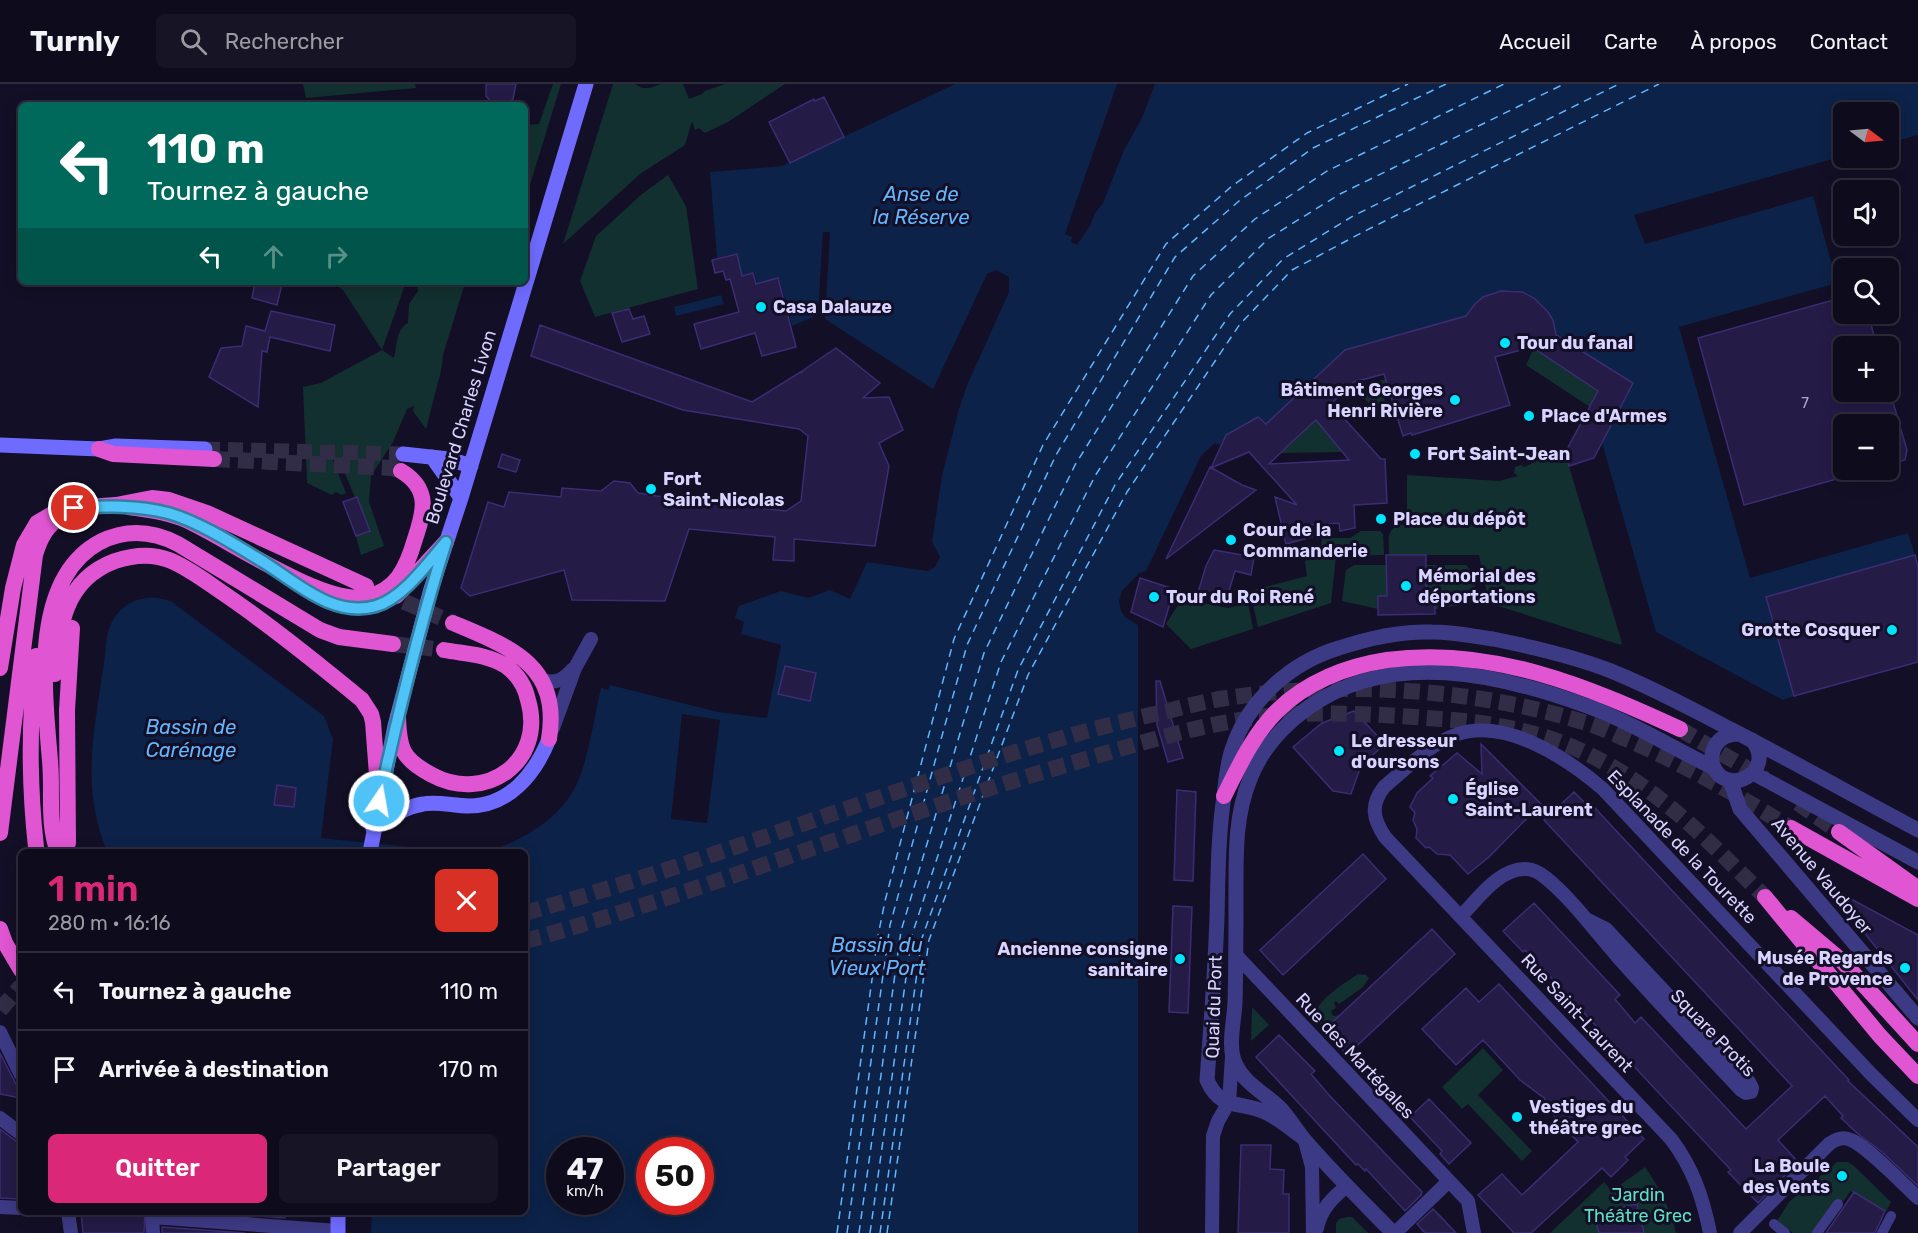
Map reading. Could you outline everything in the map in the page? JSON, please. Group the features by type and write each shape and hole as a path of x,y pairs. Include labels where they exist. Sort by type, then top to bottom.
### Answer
{"highway":[{"path":"99,449 113,454 210,454"},
{"path":"116,505 168,513 266,563 340,596 362,598 384,592 398,579 408,560 423,511 423,500 419,489 402,463"},
{"path":"0,668 19,560 31,530 43,518 74,508 116,505 152,498 169,500 366,586"},
{"path":"0,833 35,555 42,536 50,525 74,508"},
{"path":"36,847 32,803 32,708 41,620 48,593 56,576 66,562 90,548 115,536 132,533 157,535 178,543 320,630 339,637 393,644"},
{"path":"266,563 300,587 328,602 346,607 368,608 393,598 446,542"},
{"path":"178,543 237,602"},
{"path":"51,762 45,710 47,633 58,590 71,569 90,548"},
{"path":"63,848 51,824 51,762 56,659 67,606 74,590 85,578 111,563 141,555 170,560 237,602 350,690 366,706 371,714 374,734 379,801"},
{"path":"63,848 71,631 78,603 87,587 111,563"},
{"path":"453,623 498,642 516,652 531,666 540,679 552,711 549,739"},
{"path":"398,717 400,742 404,755 443,780 457,784 482,784 508,772 520,758 528,742 532,726 531,707 520,681 508,668 491,659 444,651"},
{"path":"1224,796 1252,742 1278,710 1308,687 1338,672 1369,663 1430,656 1461,657 1508,665 1586,688 1680,729"},
{"path":"1791,828 1918,899"},
{"path":"1839,832 1918,889"},
{"path":"1918,1044 1842,961 1765,897 1880,1036 1918,1076"},
{"path":"0,929 18,965"}],"main road":[{"name":"Boulevard Charles Livon","path":"528,277 586,84"},
{"name":"Boulevard Charles Livon","path":"371,849 398,717 431,589 525,285"},
{"path":"0,445 99,449"},
{"path":"432,457 461,498"},
{"path":"402,463 432,457 449,459 471,466"},
{"path":"377,824 421,804 473,806 498,800 521,784 533,771 549,739"},
{"path":"338,1215 338,1232"}],"street":[{"path":"1224,796 1228,763 1239,732 1262,698 1289,671 1322,653 1362,640 1401,633 1430,632 1464,634 1514,643 1610,671 1650,688 1745,737 1918,830"},
{"path":"549,739 575,668 591,639"},
{"path":"540,679 554,683 562,680 575,668"},
{"name":"Quai du Port","path":"1212,1233 1214,1136 1218,1121 1229,1102 1236,955 1236,854 1240,815 1249,781 1271,741 1295,717 1315,703 1346,688 1389,675 1418,672 1483,677 1558,697 1628,723 1714,768"},
{"name":"Esplanade de la Tourette","path":"1385,837 1374,816 1378,796 1384,788 1432,747 1457,734 1482,731 1507,734 1533,744 1570,764 1603,789 1918,1120"},
{"path":"1724,736 1745,737 1756,746 1759,760 1753,773 1738,781 1724,778 1714,768 1712,754 1714,746 1724,736"},
{"path":"1753,773 1918,862"},
{"name":"Avenue Vaudoyer","path":"1730,780 1740,809 1918,1018"},
{"name":"Quai du Port","path":"1224,796 1221,813 1216,962 1207,1080 1215,1095 1229,1102"},
{"name":"Rue Saint-Laurent","path":"1385,837 1671,1139 1699,1187 1710,1233"},
{"name":"Square Protis","path":"1461,916 1499,878 1510,871 1532,870 1544,876 1741,1090 1746,1093 1751,1092 1749,1082 1606,929 1586,919"},
{"name":"Rue des Martégales","path":"1236,955 1468,1201 1474,1233"},
{"path":"0,1032 18,1069"},
{"path":"1232,1057 1242,1076 1276,1104 1303,1138 1394,1233 1448,1182"},
{"path":"1229,1102 1263,1111 1303,1138 1312,1167 1315,1233"},
{"path":"0,1118 18,1132"},
{"path":"1740,1233 1829,1144 1838,1139 1850,1139 1862,1147 1918,1198"},
{"path":"1315,1233 1326,1205 1347,1186"},
{"path":"1817,1233 1838,1204"},
{"path":"0,1207 18,1208"},
{"path":"67,1215 71,1233"},
{"path":"1882,1233 1891,1216"},
{"path":"153,1233 152,1217 338,1232"},
{"path":"1774,1224 1785,1233"}],"green space":[{"path":"303,84 415,84 416,88 306,98"},
{"path":"553,84 561,84 528,191 528,125 539,124"},
{"path":"613,84 635,84 642,88 650,88 661,84 683,84 689,99 725,84 785,84 728,122 705,133 699,128 695,130 692,121 685,145 640,174 563,244"},
{"path":"668,175 686,206 698,289 595,317 580,281 596,236 642,194"},
{"path":"336,285 405,285 382,350 343,290"},
{"path":"417,285 464,285 443,355 426,429 413,411 414,406 407,409 393,442 371,476 369,502 384,546 361,555 356,536 369,531 338,457 332,458 346,493 342,495 336,492 332,495 307,483 303,387 321,383 382,350 394,358 401,329 408,323 409,304 418,291"},
{"path":"1534,348 1598,391 1590,407 1526,365"},
{"path":"1487,352 1489,360 1382,390 1389,415 1383,419 1359,392 1367,384"},
{"path":"1316,420 1342,452 1281,453"},
{"path":"1543,452 1565,453 1621,645 1489,603 1479,555 1389,555 1389,538 1392,530 1407,524 1407,475 1499,481 1518,476 1514,473 1515,467 1531,464"},
{"path":"1361,531 1380,531 1383,534 1384,555 1336,556 1331,603 1258,627 1250,591 1307,576 1305,561 1320,555 1322,538 1350,538"},
{"path":"1354,565 1466,565 1472,572 1478,602 1435,609 1435,596 1426,596 1426,576 1387,576 1387,596 1378,609 1342,601 1346,570"},
{"path":"1182,599 1228,608 1248,603 1253,629 1191,649 1166,624"},
{"path":"1358,974 1369,978 1363,987 1339,1004 1336,1001 1334,1003 1336,1008 1331,1011 1333,1016 1340,1015 1324,1030 1314,1015 1317,1009 1333,992"},
{"path":"1252,1007 1269,1025 1251,1041"},
{"path":"1483,1048 1503,1070 1478,1095 1532,1151 1522,1161 1468,1104 1462,1109 1442,1087"},
{"path":"1837,1162 1848,1162 1853,1165 1891,1202 1886,1212 1850,1191 1844,1201 1833,1204 1814,1233 1793,1233 1777,1221 1789,1202"},
{"name":"Jardin Théâtre Grec","path":"1645,1167 1664,1198 1676,1233 1550,1233 1604,1182 1612,1191"},
{"path":"1352,1217 1368,1233 1336,1233 1336,1223 1339,1219"}],"water":[{"path":"955,84 1117,84 1065,234 1072,237 1071,242 1077,245 1103,203 1124,150 1142,118 1155,84 1918,84 1918,135 1899,140 1899,102 1833,102 1833,159 1634,215 1645,244 1813,196 1833,268 1833,284 1679,327 1750,578 1908,533 1915,555 1766,597 1794,696 1783,700 1656,632 1602,443 1633,383 1556,335 1542,305 1531,296 1518,291 1491,294 1478,303 1466,316 1345,350 1266,424 1258,417 1226,435 1220,445 1215,443 1201,456 1146,571 1139,573 1122,591 1119,601 1125,617 1138,625 1138,1233 371,1233 372,1215 528,1215 528,849 490,849 512,842 536,829 566,802 583,768 601,688 608,690 610,685 718,712 767,718 781,645 741,634 744,622 735,618 739,606 781,591 808,598 830,590 850,599 867,562 928,571 935,567 940,557 932,542 942,476 959,409 968,383 1009,292 1009,277 996,270 987,274 933,389 825,319 830,232 823,232 818,315 792,326 779,278 757,283 754,272 741,275 737,253 717,258 710,172 782,166"},
{"path":"721,295 724,304 676,316 674,307"},
{"name":"Bassin de Carénage","path":"150,598 172,602 324,716 333,739 321,838 429,849 106,849 93,797 93,744 107,636 116,616 131,603"}],"pier":[{"path":"682,714 720,720 707,823 671,819"}],"building":[{"path":"486,84 516,84 513,99 509,102 491,102 486,96"},
{"path":"824,97 844,137 790,163 769,122 814,99 815,101"},
{"name":"Casa Dalauze","path":"737,254 742,276 753,273 756,284 778,278 796,347 762,356 755,333 701,349 694,324 739,312 730,279 726,280 723,271 715,273 712,260"},
{"path":"254,285 282,285 277,305 252,298"},
{"path":"1501,291 1522,292 1534,298 1553,320 1556,335 1633,383 1594,458 1569,466 1565,453 1598,391 1532,347 1495,357 1510,405 1412,435 1411,433 1403,436 1384,374 1354,382 1331,404 1381,459 1385,459 1387,503 1354,505 1355,528 1340,531 1339,523 1309,525 1312,537 1286,544 1275,497 1297,505 1249,452 1211,468 1226,435 1258,417 1266,424 1345,350 1466,316 1483,297","holes":["1316,420 1349,460 1269,464"]},
{"path":"1833,300 1833,324 1871,324 1874,336 1833,336 1833,402 1893,402 1896,414 1833,414 1833,480 1744,505 1698,338"},
{"path":"629,309 633,319 644,316 650,334 622,342 612,313"},
{"path":"271,311 335,325 330,351 270,337 267,352 262,351 258,407 209,377 221,348 242,346 246,326 265,331"},
{"path":"540,325 752,402 802,372 836,348 880,383 863,398 889,397 903,430 879,443 889,466 875,546 794,539 794,561 773,560 775,537 689,529 665,601 572,600 564,570 470,596 461,588 488,502 504,507 509,492 561,497 562,488 601,491 614,481 630,483 638,493 786,511 801,501 808,436 799,429 683,410 531,356"},
{"path":"1899,423 1907,450 1905,460 1899,461"},
{"path":"502,454 520,460 516,472 498,467"},
{"path":"1210,467 1256,490 1166,559"},
{"path":"357,497 370,531 356,536 343,502"},
{"path":"1214,550 1254,557 1251,575 1235,571 1226,601 1197,596 1206,566"},
{"name":"Mémorial des déportations","path":"1386,555 1426,555 1426,596 1435,596 1435,614 1378,615 1378,596 1387,596"},
{"path":"1915,555 1918,567 1918,662 1794,696 1766,597"},
{"name":"Tour du Roi René","path":"1140,578 1174,589 1163,627 1131,612"},
{"path":"785,666 816,673 810,701 778,694"},
{"path":"1156,681 1160,681 1183,758 1168,762 1157,725"},
{"path":"1354,711 1385,744 1366,761 1359,771 1351,794 1333,791 1293,747 1322,723"},
{"path":"1481,744 1541,804 1489,857 1468,874 1450,855 1437,854 1429,847 1426,848 1416,838 1417,829 1413,820 1415,813 1410,807 1417,793 1433,778 1430,776 1457,753 1482,774"},
{"path":"277,785 296,788 294,807 274,805"},
{"path":"1177,790 1196,792 1193,881 1174,880"},
{"path":"1574,792 1591,809 1594,807 1848,1081 1918,1147 1918,1186 1841,1118 1843,1116 1825,1096 1778,1140 1798,1162 1758,1203 1728,1172 1731,1170 1525,950 1523,952 1503,931 1534,903 1620,995 1615,999 1635,1023 1641,1017 1746,1129 1792,1086 1544,820"},
{"path":"1363,854 1386,879 1283,975 1260,950"},
{"name":"Musée Regards de Provence","path":"1827,886 1918,935 1918,1000"},
{"name":"Ancienne consigne sanitaire","path":"1173,906 1192,907 1188,1013 1169,1012"},
{"path":"1432,929 1455,954 1347,1055 1324,1030"},
{"path":"1499,984 1644,1139 1625,1157 1628,1160 1611,1177 1602,1168 1531,1233 1514,1233 1478,1195 1502,1174 1522,1195 1578,1142 1555,1117 1544,1098 1520,1080 1483,1040 1456,1065 1422,1029 1466,988 1479,1002"},
{"path":"1279,1035 1315,1071 1311,1074 1329,1095 1422,1192 1405,1211 1366,1169 1365,1171 1358,1164 1356,1165 1256,1057"},
{"path":"0,1053 18,1088 18,1097 0,1094"},
{"path":"1429,1099 1471,1143 1449,1164 1440,1154 1442,1151 1410,1117"},
{"path":"0,1129 18,1142 18,1199 0,1198"},
{"path":"1241,1145 1271,1145 1270,1169 1284,1170 1283,1194 1289,1194 1289,1233 1238,1233"},
{"path":"1854,1192 1885,1211 1875,1233 1826,1233"},
{"path":"1637,1204 1644,1233 1599,1233 1594,1214"},
{"path":"1433,1209 1456,1233 1425,1233 1417,1224"},
{"path":"81,1215 145,1215 144,1233 83,1233"},
{"path":"245,1215 286,1215 285,1218"},
{"path":"162,1227 245,1233 162,1233"}],"ferry route":[{"path":"837,1233 878,936 885,901 954,639 1043,445 1166,244 1232,186 1307,133 1408,84"},
{"path":"847,1233 890,925 967,645 1056,455 1175,257 1239,201 1313,148 1446,84"},
{"path":"859,1233 901,931 984,653 1075,465 1193,276 1255,219 1327,171 1504,84"},
{"path":"870,1233 912,935 1001,662 1095,476 1211,295 1269,238 1340,194 1564,84"},
{"path":"880,1233 922,938 1018,670 1115,485 1230,314 1283,259 1353,216 1619,84"},
{"path":"887,1233 929,940 1028,675 1127,492 1240,324 1292,270 1659,84"}],"tunnel":[{"path":"205,449 403,454"},
{"path":"214,459 392,468 401,471"},
{"path":"382,592 453,623"},
{"path":"393,644 444,650"},
{"path":"528,912 680,865 1051,741 1204,702 1270,693 1315,690 1360,689 1452,695 1541,711 1594,726 1648,749 1710,780 1791,828"},
{"path":"528,940 659,900 992,788 1113,751 1225,722 1298,714 1372,715 1465,721 1523,731 1577,749 1631,779 1678,814 1765,897"},
{"path":"1680,729 1765,779"},
{"path":"1798,803 1839,832"},
{"path":"0,1010 18,989"}],"place":[{"name":"Casa Dalauze","path":"761,307"},
{"name":"Tour du fanal","path":"1505,343"},
{"name":"Bâtiment Georges Henri Rivière","path":"1455,400"},
{"name":"Place d'Armes","path":"1529,416"},
{"name":"Fort Saint-Jean","path":"1415,454"},
{"name":"Fort Saint-Nicolas","path":"651,489"},
{"name":"Place du dépôt","path":"1381,519"},
{"name":"Cour de la Commanderie","path":"1231,540"},
{"name":"Mémorial des déportations","path":"1406,586"},
{"name":"Tour du Roi René","path":"1154,597"},
{"name":"Grotte Cosquer","path":"1892,630"},
{"name":"Le dresseur d'oursons","path":"1339,751"},
{"name":"Église Saint-Laurent","path":"1453,799"},
{"name":"Ancienne consigne sanitaire","path":"1180,959"},
{"name":"Musée Regards de Provence","path":"1905,968"},
{"name":"Vestiges du théâtre grec","path":"1517,1117"},
{"name":"La Boule des Vents","path":"1842,1176"}],"route":[{"path":"74,508 116,505 168,513 188,521 266,563 314,595 346,607 368,608 393,598 446,542 431,589 395,726 379,801"}],"water label":[{"name":"Anse de la Réserve","path":"921,206"},
{"name":"Bassin du Vieux Port","path":"877,956"}]}
